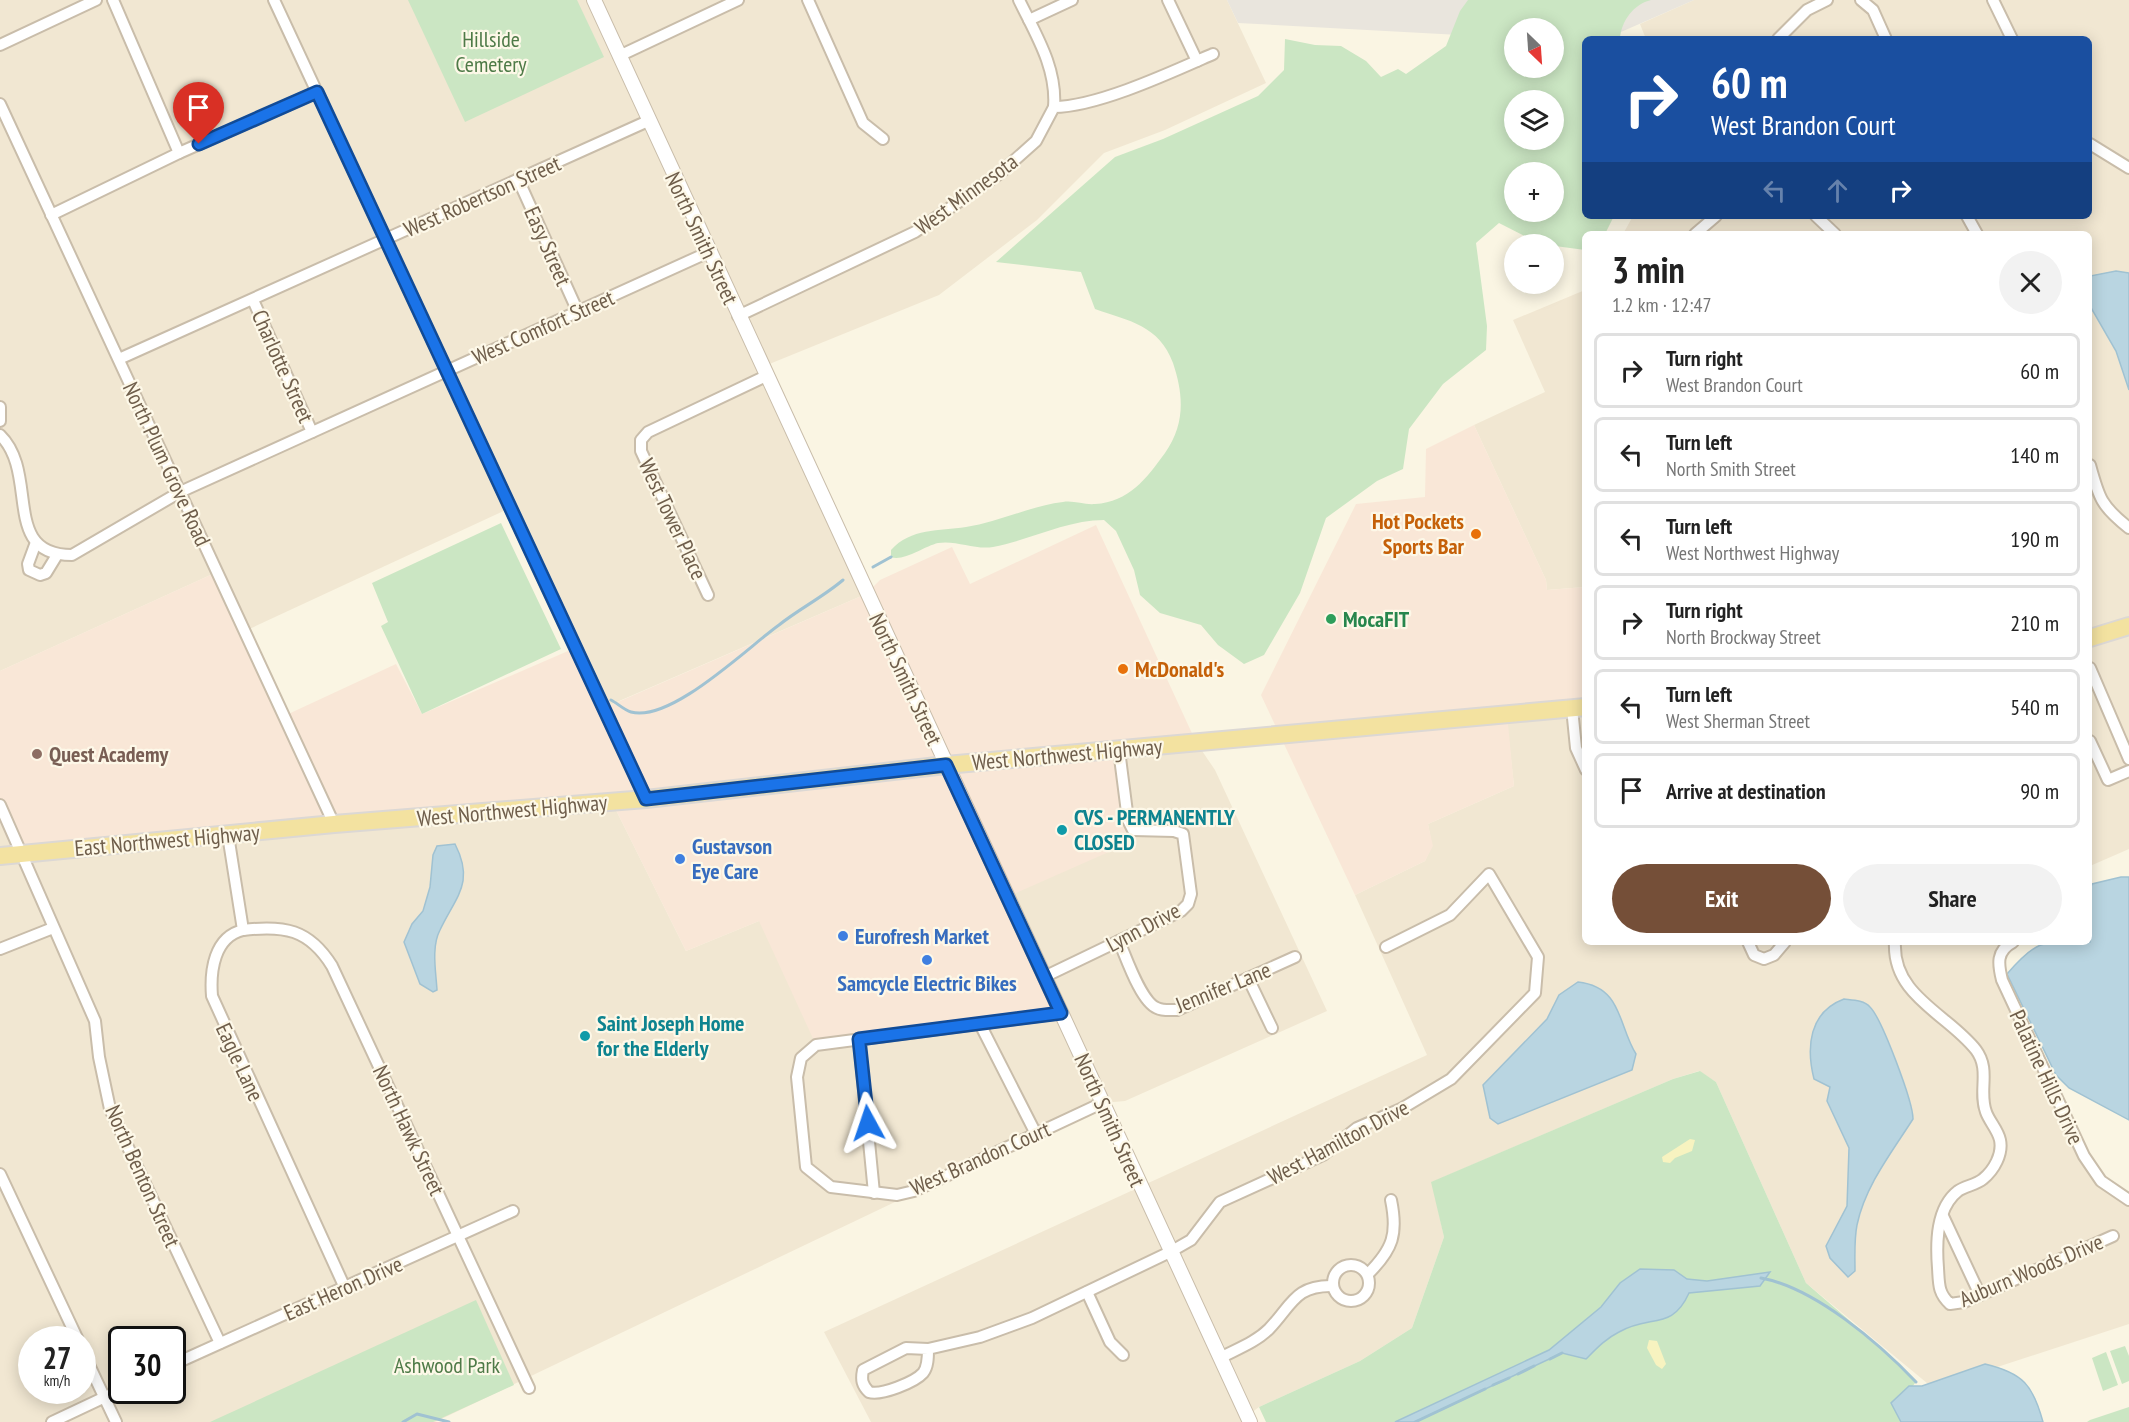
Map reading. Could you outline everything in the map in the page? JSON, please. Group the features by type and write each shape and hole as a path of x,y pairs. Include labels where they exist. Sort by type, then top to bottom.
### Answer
{"main road":[{"path":"2092,637 2129,626"},
{"name":"West Northwest Highway","path":"334,824 646,799 946,765 1579,708"},
{"name":"East Northwest Highway","path":"0,856 334,824"}],"street":[{"path":"0,45 96,0"},
{"path":"113,0 179,153"},
{"path":"274,0 646,799"},
{"name":"North Smith Street","path":"594,0 1250,1422"},
{"path":"619,56 738,0"},
{"path":"808,0 863,123 883,139"},
{"path":"1019,0 1051,67 1056,89 1054,107 1074,107 1213,54"},
{"path":"1029,20 1072,0"},
{"path":"1168,0 1197,61"},
{"path":"1781,36 1807,10 1827,0"},
{"path":"1861,0 1873,10 1885,36"},
{"path":"1993,0 2011,36"},
{"path":"51,215 179,153 317,92"},
{"name":"North Plum Grove Road","path":"0,104 334,824"},
{"name":"West Minnesota","path":"738,316 915,232 999,174 1036,141 1054,107"},
{"name":"West Robertson Street","path":"118,359 648,121"},
{"path":"2092,145 2129,168"},
{"name":"Easy Street","path":"518,179 578,312"},
{"path":"1698,231 1712,219"},
{"path":"1819,219 1832,231"},
{"name":"West Comfort Street","path":"57,555 72,555 180,492 709,252"},
{"name":"Charlotte Street","path":"253,300 312,432"},
{"name":"West Tower Place","path":"708,595 641,451 640,440 648,432 766,376"},
{"path":"0,407 0,422"},
{"path":"0,435 11,451 18,476 20,527 29,542 57,555 46,573 40,576 33,573 28,564 35,545"},
{"path":"2092,471 2109,513 2129,527"},
{"path":"2092,673 2129,759"},
{"path":"1579,708 1576,748 1582,761"},
{"path":"2092,745 2108,780 2129,771"},
{"name":"Lynn Drive","path":"1044,977 1181,911 1188,904 1191,894 1183,834 1174,831 1133,830 1128,820 1119,750"},
{"name":"North Benton Street","path":"0,805 95,1021 110,1109 220,1343"},
{"path":"228,835 243,930"},
{"name":"West Hamilton Drive","path":"928,1349 926,1369 921,1375 883,1393 869,1392 864,1386 861,1378 863,1370 906,1348 928,1349 1001,1329 1087,1292 1191,1240 1220,1202 1323,1155 1357,1128 1401,1109 1451,1079 1535,993 1538,957 1490,874 1450,915 1386,947"},
{"name":"North Hawk Street","path":"243,930 267,927 299,933 325,955 529,1388"},
{"path":"0,949 53,928"},
{"name":"Eagle Lane","path":"243,930 231,934 219,947 212,969 212,996 345,1288"},
{"name":"Jennifer Lane","path":"1119,941 1144,996 1155,1008 1177,1010 1294,957"},
{"path":"1750,945 1754,955 1764,959 1774,955 1782,945"},
{"name":"Auburn Woods Drive","path":"1895,945 1894,957 1902,977 1913,992 1977,1051 1985,1069 1985,1110 2000,1139 2000,1157 1983,1180 1958,1192 1943,1216 1938,1230 1939,1290 1950,1304 1980,1294 2113,1236"},
{"name":"Palatine Hills Drive","path":"2008,945 2004,947 1998,961 2002,980 2084,1156 2101,1181 2129,1200"},
{"path":"1248,978 1272,1028"},
{"name":"West Brandon Court","path":"1061,1013 816,1045 801,1058 796,1077 806,1167 831,1187 897,1195 914,1191 1102,1103"},
{"path":"980,1024 1036,1134"},
{"path":"859,1039 874,1192"},
{"path":"0,1174 71,1326"},
{"path":"1368,1274 1382,1261 1392,1242 1396,1223 1391,1200"},
{"name":"East Heron Drive","path":"186,1359 513,1211"},
{"path":"1943,1216 1980,1294"},
{"path":"1346,1265 1359,1266 1368,1274 1370,1285 1359,1299 1353,1301 1341,1298 1333,1286 1337,1271 1346,1265"},
{"path":"1220,1358 1256,1340 1270,1328 1290,1302 1303,1292 1321,1286 1333,1286"},
{"path":"1087,1292 1110,1342 1123,1355"},
{"path":"96,1379 116,1422"},
{"path":"52,1422 108,1396"}],"shaded area":[{"path":"0,0 1227,0 1266,83 1165,130 1104,153 1037,220 939,295 762,367 866,594 603,708 510,508 245,631 217,572 0,671"},
{"path":"1227,0 1694,0 1612,36 1582,38 1564,31 1564,18 1504,18 1504,37 1238,23"},
{"path":"1694,0 2129,0 2129,849 2092,865 2092,231 1625,231 1631,219 2092,219 2092,36 1645,36 1640,24"},
{"path":"1582,291 1582,587 1547,590 1546,580 1474,425 1545,392 1513,320"},
{"path":"1474,425 1546,580 1547,590 1582,587 1582,707 1507,714 1514,786 1428,824 1433,846 1425,861 1355,895 1261,695 1356,504 1425,497 1426,449"},
{"path":"1096,525 1196,742 1119,750 1129,843 1007,897 1061,1013 816,1045 759,921 686,951 612,802 22,853 0,805 0,671 217,572 284,716 396,664 422,714 575,648 604,708 866,594 880,580 952,547 970,584"},
{"path":"1582,707 1582,945 2011,945 1998,961 2101,1181 2129,1200 2129,1324 1933,1388 1806,1283 1716,1082 1699,1071 1673,1079 1432,1182 1444,1237 1412,1328 1360,1361 1259,1407 1247,1416 1250,1422 871,1422 824,1332 1427,1055 1355,895 1425,861 1432,846 1428,824 1514,786 1506,714"},
{"path":"1196,742 1215,770 1327,1011 1125,1101 1102,1103 435,1422 0,1422 0,805 612,802 686,951 759,921 1007,897 1119,750"}],"green space":[{"name":"Hillside Cemetery","path":"408,0 577,0 604,57 465,122"},
{"path":"1468,0 1651,0 1634,9 1626,20 1620,36 1582,36 1582,219 1612,219 1606,231 1582,231 1582,250 1564,247 1564,234 1520,234 1499,223 1476,243 1487,326 1486,350 1443,384 1409,429 1403,469 1377,481 1326,518 1300,593 1264,655 1244,664 1218,645 1201,625 1160,613 1140,595 1134,570 1116,531 1104,520 1076,523 993,547 945,542 908,556 891,557 891,550 916,534 978,525 1051,504 1067,502 1095,504 1118,499 1136,488 1151,472 1172,442 1176,431 1181,410 1177,375 1167,350 1160,340 1142,326 1095,309 1081,272 996,262 1115,157 1163,139 1258,96 1284,70 1285,39 1315,45 1341,46 1366,61 1381,77 1398,69 1406,74 1446,46 1460,11"},
{"path":"501,523 561,649 422,714 381,626 388,622 372,583"},
{"path":"1700,1071 1716,1082 1806,1283 1893,1358 1916,1382 1907,1393 1902,1422 1266,1422 1259,1407 1360,1361 1412,1328 1444,1237 1431,1182 1673,1079"},
{"name":"Ashwood Park","path":"476,1300 514,1385 433,1422 210,1422"},
{"path":"2125,1346 2129,1356 2129,1381 2122,1384 2110,1351"},
{"path":"2106,1352 2118,1385 2103,1391 2092,1358"},
{"path":"2129,1407 2129,1422 2087,1422 2090,1420"}],"sand":[{"path":"1690,1139 1695,1140 1692,1151 1675,1158 1670,1163 1663,1162 1662,1157"},
{"path":"1649,1340 1657,1341 1666,1364 1662,1369 1656,1365 1647,1348"}],"water":[{"path":"2116,271 2129,273 2129,390 2116,351 2092,309 2092,276"},
{"path":"455,844 461,857 463,879 457,898 437,937 435,960 437,990 433,992 420,984 404,942 412,924 423,911 430,887 433,855 437,846"},
{"path":"2129,877 2129,1120 2069,1088 2056,1075 2007,974 2027,953 2041,945 2092,945 2092,884"},
{"path":"1578,982 1593,985 1604,991 1617,1009 1636,1054 1632,1070 1498,1124 1490,1118 1483,1085 1547,1019 1559,995"},
{"path":"1844,999 1865,1003 1882,1027 1903,1079 1913,1119 1880,1170 1866,1197 1856,1231 1855,1271 1848,1277 1830,1258 1826,1246 1847,1206 1849,1148 1827,1101 1830,1087 1814,1079 1810,1055 1813,1032 1823,1012"},
{"path":"1640,1269 1674,1270 1687,1279 1707,1281 1770,1272 1760,1286 1689,1293 1675,1313 1619,1332 1605,1341 1586,1359 1562,1353 1415,1422 1395,1422 1549,1350 1601,1307 1620,1283"},
{"path":"1985,1364 2009,1372 2024,1382 2035,1399 2043,1422 1901,1422 1891,1403 1909,1386 1922,1386"}],"waterway":[{"path":"873,567 891,557"},
{"path":"611,700 631,712 648,712 667,706 708,681 787,619 843,580"},
{"path":"1761,1278 1803,1293 1845,1319 1884,1351 1916,1382"},
{"path":"1550,1359 1562,1353"},
{"path":"1518,1374 1534,1366"},
{"path":"1493,1385 1509,1378"},
{"path":"1415,1422 1485,1389"},
{"path":"403,1422 417,1414 449,1422"}],"place":[{"name":"Hot Pockets Sports Bar","path":"1476,534"},
{"name":"MocaFIT","path":"1331,619"},
{"name":"McDonald's","path":"1123,669"},
{"name":"Quest Academy","path":"37,754"},
{"name":"CVS - PERMANENTLY CLOSED","path":"1062,830"},
{"name":"Gustavson Eye Care","path":"680,859"},
{"name":"Eurofresh Market","path":"843,936"},
{"name":"Samcycle Electric Bikes","path":"927,960"},
{"name":"Saint Joseph Home for the Elderly","path":"585,1036"}],"route":[{"path":"199,144 317,92 646,799 946,765 1061,1013 859,1039 868,1123"}]}
